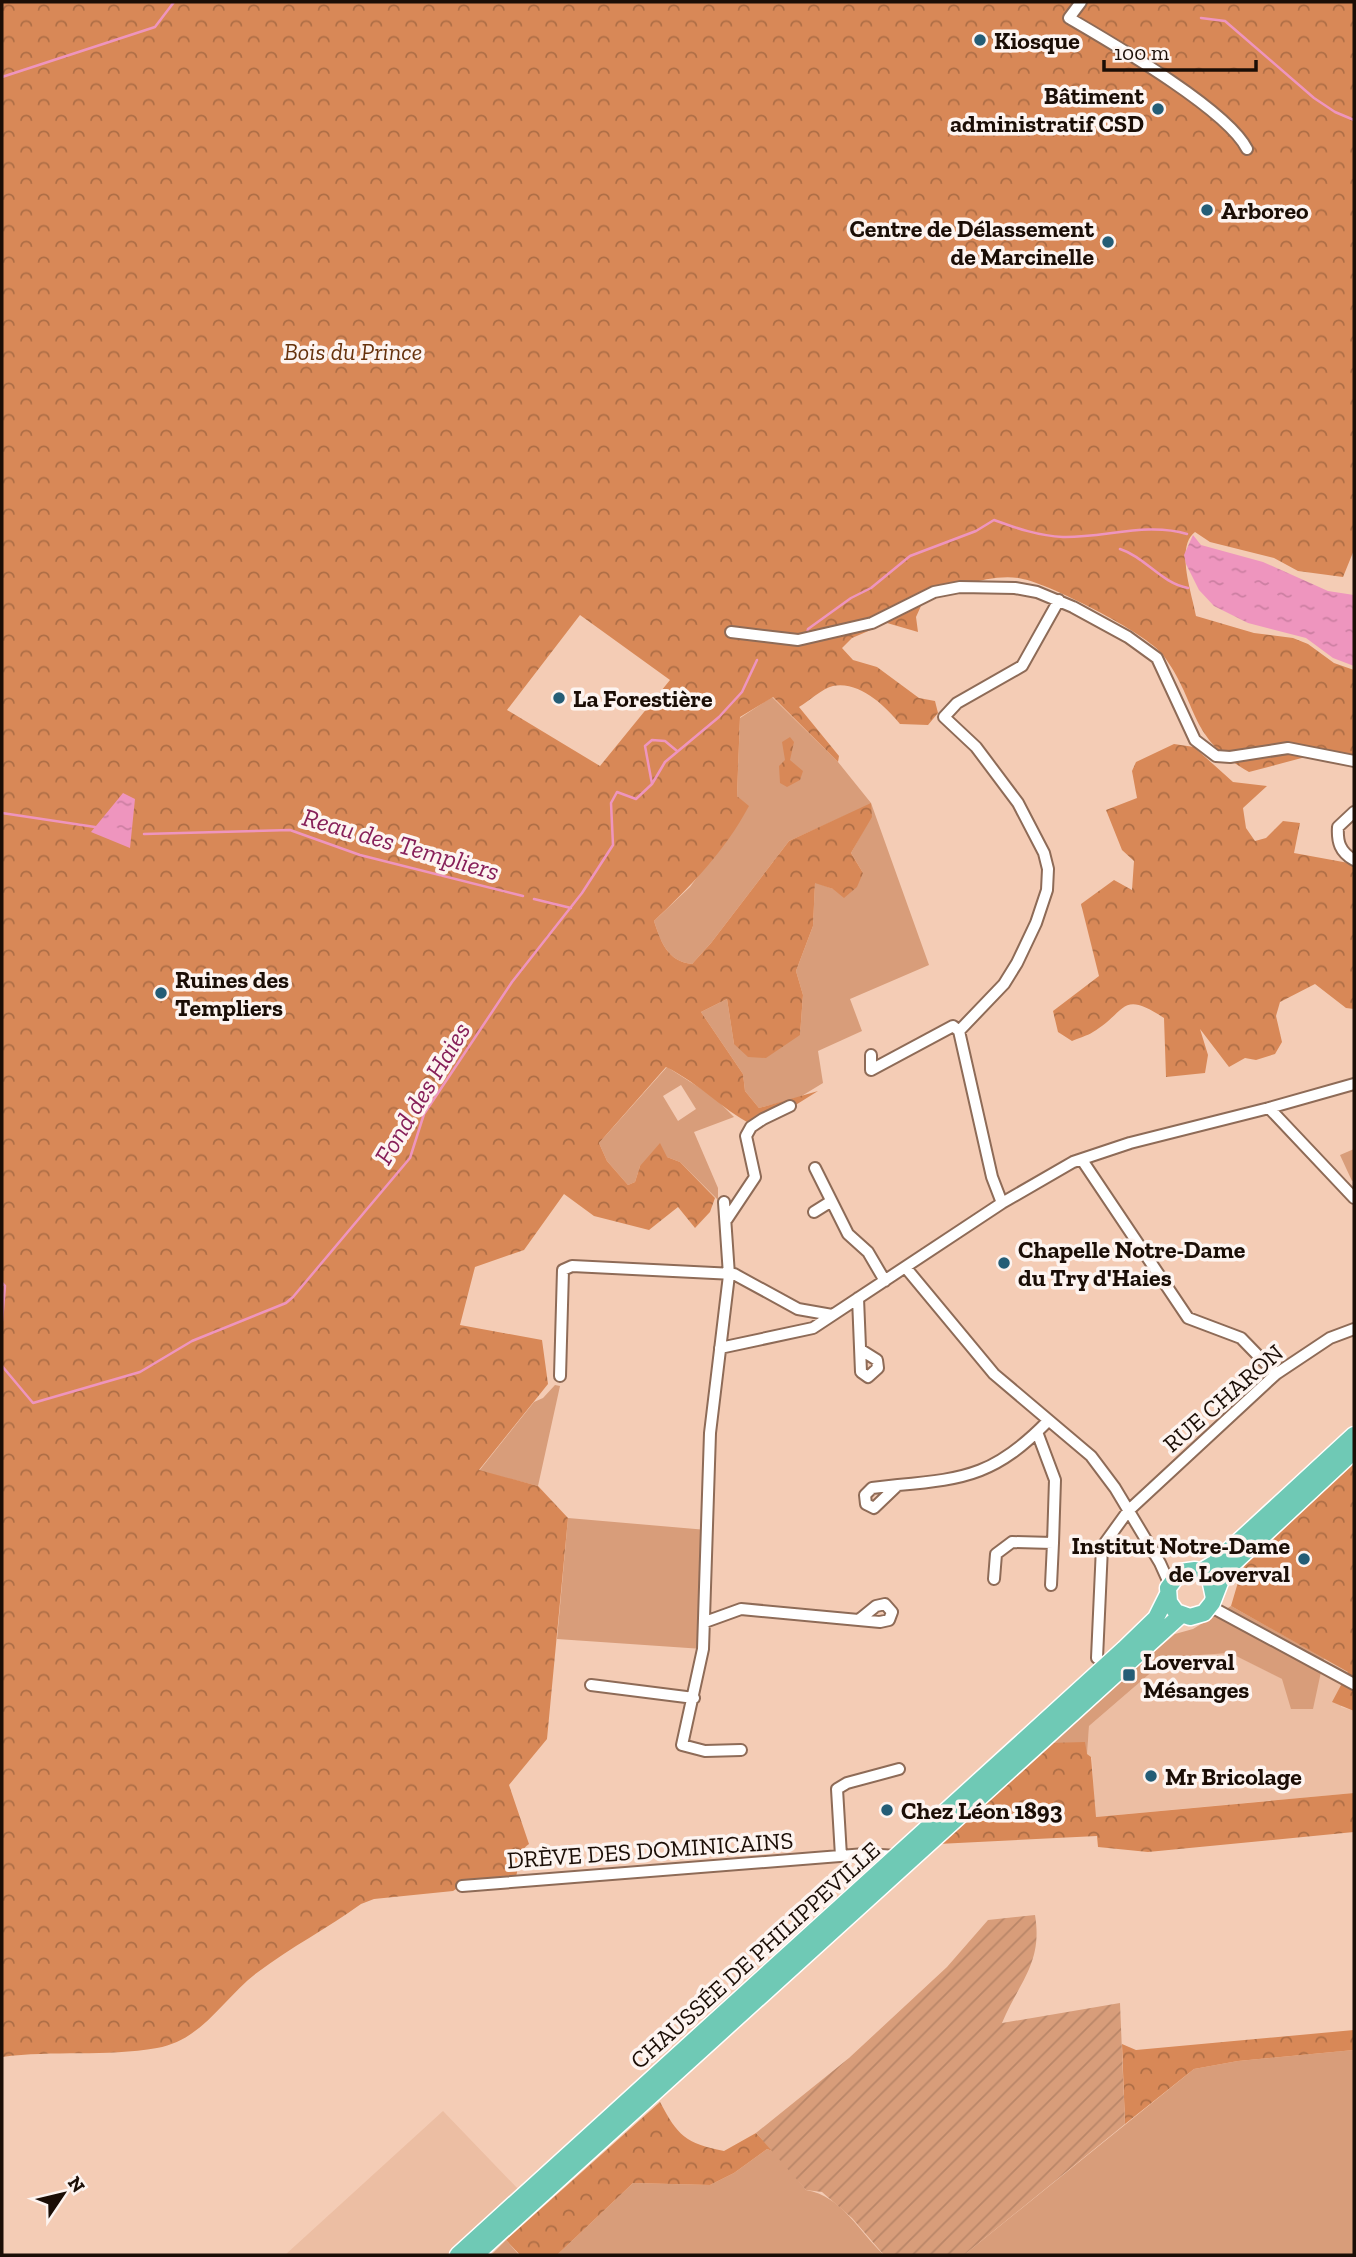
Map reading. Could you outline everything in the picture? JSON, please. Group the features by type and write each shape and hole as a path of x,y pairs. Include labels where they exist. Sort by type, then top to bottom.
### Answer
{"main road":[{"path":"1354,1435 1215,1563 1172,1584 1172,1607 1181,1615 1195,1616 1211,1603 1224,1572 1354,1451"},
{"path":"1200,1572 1210,1580 1211,1603"},
{"name":"CHAUSSÉE DE PHILIPPEVILLE","path":"458,2255 1156,1618 1172,1584"},
{"name":"CHAUSSÉE DE PHILIPPEVILLE","path":"475,2255 1181,1615"}],"street":[{"path":"1081,2 1069,18 1122,48 1214,113 1240,135 1247,149"},
{"path":"731,632 798,640 872,623 934,592 960,587 1015,587 1059,600 1128,637 1157,658 1195,740 1216,756 1230,757 1288,748 1354,761"},
{"path":"959,1031 1004,984 1017,963 1036,923 1047,890 1048,869 1044,853 1018,803 976,747 944,717 957,703 1022,666 1059,600"},
{"path":"1354,812 1338,827 1338,835 1344,853 1354,860"},
{"path":"871,1055 871,1070 953,1026 959,1031 992,1177 1002,1203"},
{"path":"720,1348 797,1334 813,1328 1002,1203 1083,1160 1130,1143 1354,1084"},
{"path":"727,1219 755,1177 746,1136 751,1128 790,1106"},
{"path":"1269,1108 1354,1198"},
{"path":"1083,1160 1188,1318 1241,1338 1276,1374"},
{"path":"815,1168 848,1234 869,1252 885,1281"},
{"path":"724,1202 729,1275 708,1466 705,1622 694,1698 682,1745 705,1751 741,1751"},
{"path":"814,1212 830,1202"},
{"path":"560,1376 563,1270 572,1266 744,1277 798,1309 832,1315"},
{"path":"906,1268 994,1374 1047,1422 1091,1456 1172,1584"},
{"path":"858,1298 861,1350"},
{"name":"RUE CHARON","path":"1097,1658 1102,1546 1128,1511 1276,1374 1330,1338 1354,1329"},
{"path":"898,1485 936,1482 986,1469 1018,1451 1047,1422"},
{"path":"1037,1432 1055,1479 1051,1585"},
{"path":"994,1579 996,1554 1012,1542 1053,1543"},
{"path":"1211,1603 1217,1610 1354,1684"},
{"path":"705,1622 741,1609 860,1619"},
{"path":"592,1685 694,1698"},
{"path":"841,1856 837,1789 847,1783 899,1769"},
{"name":"DRÈVE DES DOMINICAINS","path":"461,1886 841,1856 897,1856"}],"shaded area":[{"path":"772,697 838,762 871,803 929,965 850,999 862,1031 818,1051 823,1083 800,1097 759,1108 745,1091 743,1074 701,1012 727,999 734,1044 800,1035 803,995 796,971 813,926 815,882 833,889 863,873 851,853 871,817 871,804 789,841 692,964 671,955 654,921 690,887 748,807 737,796 740,718"},
{"path":"667,1067 714,1097 734,1117 694,1132 718,1188 718,1200 680,1162 667,1157 640,1166 635,1182 628,1185 607,1161 599,1143","holes":["681,1085 696,1109 678,1121 663,1096"]},
{"path":"1354,1149 1354,1180 1352,1181 1340,1155"},
{"path":"555,1385 560,1386 538,1486 479,1471 534,1402 543,1398"},
{"path":"568,1518 707,1530 703,1649 557,1639"},
{"path":"1231,1606 1324,1658 1313,1709 1291,1709 1282,1679 1230,1653 1169,1657 1089,1726 1087,1755 1048,1743 1175,1634 1193,1629"},
{"path":"1230,1653 1282,1679 1324,1658 1349,1672 1341,1707 1354,1711 1354,1793 1095,1817 1092,1758 1087,1755 1089,1726 1169,1657"},
{"path":"1035,1915 1037,1932 1033,1959 1002,2023 1120,2003 1125,2124 964,2255 884,2255 852,2218 822,2192 806,2190 756,2133 849,2058 947,1967 988,1920"},
{"path":"1354,2050 1354,2255 964,2255 1194,2069 1238,2061"},
{"path":"443,2111 519,2190 446,2255 285,2255"},
{"path":"767,2149 775,2152 806,2190 830,2199 840,2207 884,2255 557,2255 633,2183 710,2185 734,2173"},
{"path":"506,2240 519,2255 491,2255"}],"green space":[{"name":"Bois du Prince","path":"2,2 1354,2 1354,550 1343,577 1298,571 1274,558 1210,542 1195,532 1189,539 1185,559 1196,616 1254,633 1293,638 1308,644 1334,663 1354,670 1354,760 1313,755 1249,772 1214,746 1196,719 1175,673 1154,646 1118,622 1072,598 1031,581 1007,577 983,580 925,597 916,617 918,632 887,623 852,638 842,648 853,660 877,667 919,698 935,701 938,713 928,725 900,724 871,696 862,691 843,685 829,687 799,707 839,756 838,762 773,697 740,717 737,796 749,806 706,868 654,921 671,955 692,964 789,841 871,803 872,817 851,853 863,873 857,887 844,898 833,889 815,883 813,926 796,971 803,995 800,1035 766,1058 748,1057 734,1044 727,999 701,1012 743,1074 745,1091 759,1108 818,1091 759,1128 735,1115 666,1067 599,1143 607,1161 628,1185 635,1182 640,1166 660,1143 667,1157 680,1162 715,1198 710,1212 695,1228 678,1207 649,1230 594,1216 564,1194 524,1250 475,1267 460,1325 542,1340 548,1384 479,1470 538,1486 568,1518 547,1739 509,1785 529,1844 521,1853 514,1882 468,1881 453,1891 374,1899 361,1904 258,1972 200,2027 173,2043 138,2051 2,2057","holes":["580,615 670,680 600,766 507,710"]},
{"path":"790,737 794,742 790,760 803,771 800,780 787,787 780,783 779,766 785,760 782,742"},
{"path":"1174,744 1194,747 1233,782 1267,786 1243,808 1246,828 1255,841 1266,838 1283,821 1300,823 1294,853 1354,864 1354,1009 1346,1008 1315,984 1280,1002 1276,1016 1282,1042 1275,1054 1256,1060 1245,1058 1229,1067 1200,1029 1208,1055 1205,1073 1166,1077 1164,1018 1150,1009 1131,1004 1093,1032 1072,1041 1058,1032 1053,1011 1099,976 1081,904 1114,880 1132,890 1134,861 1122,850 1106,810 1137,798 1132,771 1136,762"},
{"name":"Institut Notre-Dame de Loverval","path":"1354,1459 1354,1711 1332,1702 1348,1672 1231,1606 1241,1572 1253,1551"},
{"path":"1085,1742 1087,1754 1091,1757 1096,1817 1354,1793 1354,1832 1148,1852 1098,1847 1097,1836 938,1844 1048,1743"},
{"path":"1354,2030 1354,2050 1238,2061 1194,2069 1125,2124 1122,2044 1136,2050"},
{"path":"660,2102 678,2130 700,2145 724,2151 756,2133 775,2152 767,2149 734,2173 710,2185 633,2183 557,2255 520,2255 506,2240"}],"water":[{"path":"1193,535 1201,545 1263,562 1328,591 1354,595 1354,666 1333,658 1306,638 1248,623 1214,606 1199,590 1186,564 1184,555"},
{"path":"123,793 135,799 130,848 91,832"}],"waterway":[{"path":"2,77 155,27 174,2"},
{"path":"1201,18 1225,21 1314,98 1335,112 1354,120"},
{"name":"Fond des Haies","path":"807,634 808,629 851,598 871,588 910,556 976,531 994,520 1019,529 1063,537 1141,530 1187,534"},
{"path":"1120,549 1170,581 1188,588"},
{"name":"Fond des Haies","path":"2,1366 33,1403 140,1372 192,1341 286,1303 293,1297 410,1158 424,1114 512,982 582,893 613,845 611,803 617,792 636,799 652,784 665,762 719,717 742,692 757,660"},
{"path":"652,784 645,746 652,740 665,741 677,751"},
{"name":"Reau des Templiers","path":"2,813 95,827"},
{"name":"Reau des Templiers","path":"144,834 290,830 360,855 523,896"},
{"name":"Reau des Templiers","path":"534,899 571,908"},
{"name":"Fond des Haies","path":"2,1283 5,1286 2,1321"}],"place":[{"name":"Kiosque","path":"980,40"},
{"name":"Bâtiment administratif CSD","path":"1158,109"},
{"name":"Arboreo","path":"1207,210"},
{"name":"Centre de Délassement de Marcinelle","path":"1108,242"},
{"name":"La Forestière","path":"559,698"},
{"name":"Ruines des Templiers","path":"161,993"},
{"name":"Chapelle Notre-Dame du Try d'Haies","path":"1004,1263"},
{"name":"Institut Notre-Dame de Loverval","path":"1304,1559"},
{"name":"Loverval Mésanges","path":"1129,1675"},
{"name":"Mr Bricolage","path":"1151,1776"},
{"name":"Chez Léon 1893","path":"887,1810"}]}
